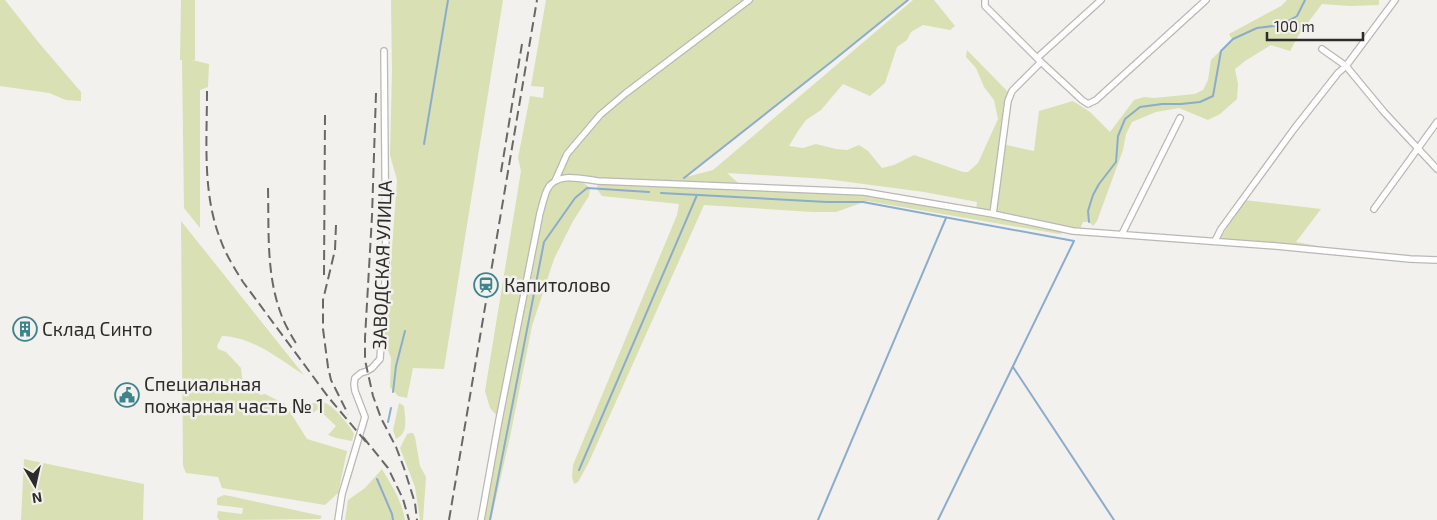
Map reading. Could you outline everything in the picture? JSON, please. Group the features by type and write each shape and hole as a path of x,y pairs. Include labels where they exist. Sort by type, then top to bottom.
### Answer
{"street":[{"path":"482,520 499,420 540,213 547,189 555,181 567,154 600,115 626,93 749,0"},
{"path":"985,0 985,6 1039,60 1088,104 1092,103 1206,0"},
{"path":"993,214 1008,101 1012,91 1039,60 1101,0"},
{"path":"1215,241 1221,229 1294,129 1338,72 1346,66 1395,0"},
{"path":"1322,49 1346,66 1384,112 1437,169"},
{"name":"ЗАВОДСКАЯ УЛИЦА","path":"338,520 342,494 365,417 355,391 355,378 361,372 372,368 380,358 386,267 384,51"},
{"path":"1122,234 1180,118"},
{"path":"1374,209 1437,122"},
{"path":"555,181 567,178 598,181 864,192 993,214 1073,231 1437,260"}],"green space":[{"path":"0,0 5,0 81,92 81,101 66,100 49,93 0,86"},
{"path":"181,0 195,0 195,60 192,60 209,64 208,87 200,90 200,228 184,208 182,60 180,60"},
{"path":"391,0 503,0 444,369 413,368 407,398 398,396 390,387 391,358 385,343 397,180 390,155"},
{"path":"546,0 908,0 686,177 713,170 913,0 934,0 955,26 950,30 923,25 911,32 907,40 897,47 885,83 870,96 843,84 821,110 806,120 789,146 803,148 816,144 847,150 859,145 868,151 882,168 894,165 914,155 963,172 968,172 978,163 998,119 994,100 984,87 976,68 966,57 967,50 1012,96 1006,145 1034,151 1039,111 1073,101 1090,112 1110,132 1134,100 1144,97 1154,98 1195,94 1203,90 1208,80 1211,60 1232,39 1229,34 1281,6 1287,0 1379,0 1379,5 1350,6 1322,4 1300,33 1290,51 1271,45 1235,69 1238,84 1237,99 1220,114 1208,120 1179,108 1156,112 1132,122 1126,134 1123,150 1097,221 1093,226 1089,222 1083,222 1079,231 1073,231 1072,227 976,211 977,202 924,192 826,179 727,173 746,190 865,195 1059,230 1063,231 1063,233 1059,234 867,201 836,212 704,205 588,464 578,482 574,484 572,477 573,465 677,215 679,204 602,196 597,189 598,181 601,178 575,176 590,188 589,196 573,221 554,259 532,326 491,520 485,520 497,416 490,408 485,391 521,171 518,158 530,96 543,98 544,87 531,86"},
{"path":"1244,200 1321,209 1296,242 1351,252 1354,256 1111,236 1102,230 1220,239"},
{"path":"181,221 304,375 265,350 244,340 222,336 217,346 218,349 226,352 241,368 242,378 257,388 260,395 265,394 285,404 307,439 347,451 338,493 325,505 222,488 218,477 186,473 183,466"},
{"path":"312,403 325,403 337,412 354,434 352,441 328,435 336,426 318,409 313,413 308,406"},
{"path":"399,403 404,406 405,429 396,439 393,430"},
{"path":"413,433 420,466 426,477 423,520 420,520 415,487 400,448 407,434"},
{"path":"24,459 144,484 143,520 21,520"},
{"path":"382,469 399,500 405,520 345,520 348,500 365,488"},
{"path":"224,495 322,516 320,519 219,520 217,517 218,511 242,514 243,508 217,505 217,498"}],"waterway":[{"path":"424,144 448,0"},
{"path":"684,178 908,0"},
{"path":"1089,222 1088,211 1093,195 1116,162 1118,136 1125,119 1140,107 1200,102 1213,96 1221,51 1233,39 1257,28 1281,25 1297,16 1305,0"},
{"path":"490,520 544,242 575,198 587,188 649,192"},
{"path":"661,193 827,202 863,202 1074,241 938,520"},
{"path":"579,470 697,195"},
{"path":"818,520 946,218"},
{"path":"393,392 396,366 405,331"},
{"path":"1013,367 1114,520"},
{"path":"388,422 391,408"},
{"path":"377,479 393,520"}],"railway":[{"path":"449,520 537,0"},
{"path":"501,172 522,44"},
{"path":"207,91 206,148 208,186 215,223 225,251 243,282 329,398 366,442"},
{"path":"376,93 365,360 373,396 404,468 415,503 417,520"},
{"path":"324,275 325,115"},
{"path":"268,188 269,252 273,283 276,299 283,318 297,345"},
{"path":"336,225 335,250 323,300 323,329 331,380 348,414"},
{"path":"363,437 388,468 403,499 409,520"}],"place":[{"name":"Капитолово","path":"486,285"},
{"name":"Склад Синто","path":"25,329"},
{"name":"Специальная пожарная часть № 1","path":"127,395"}]}
